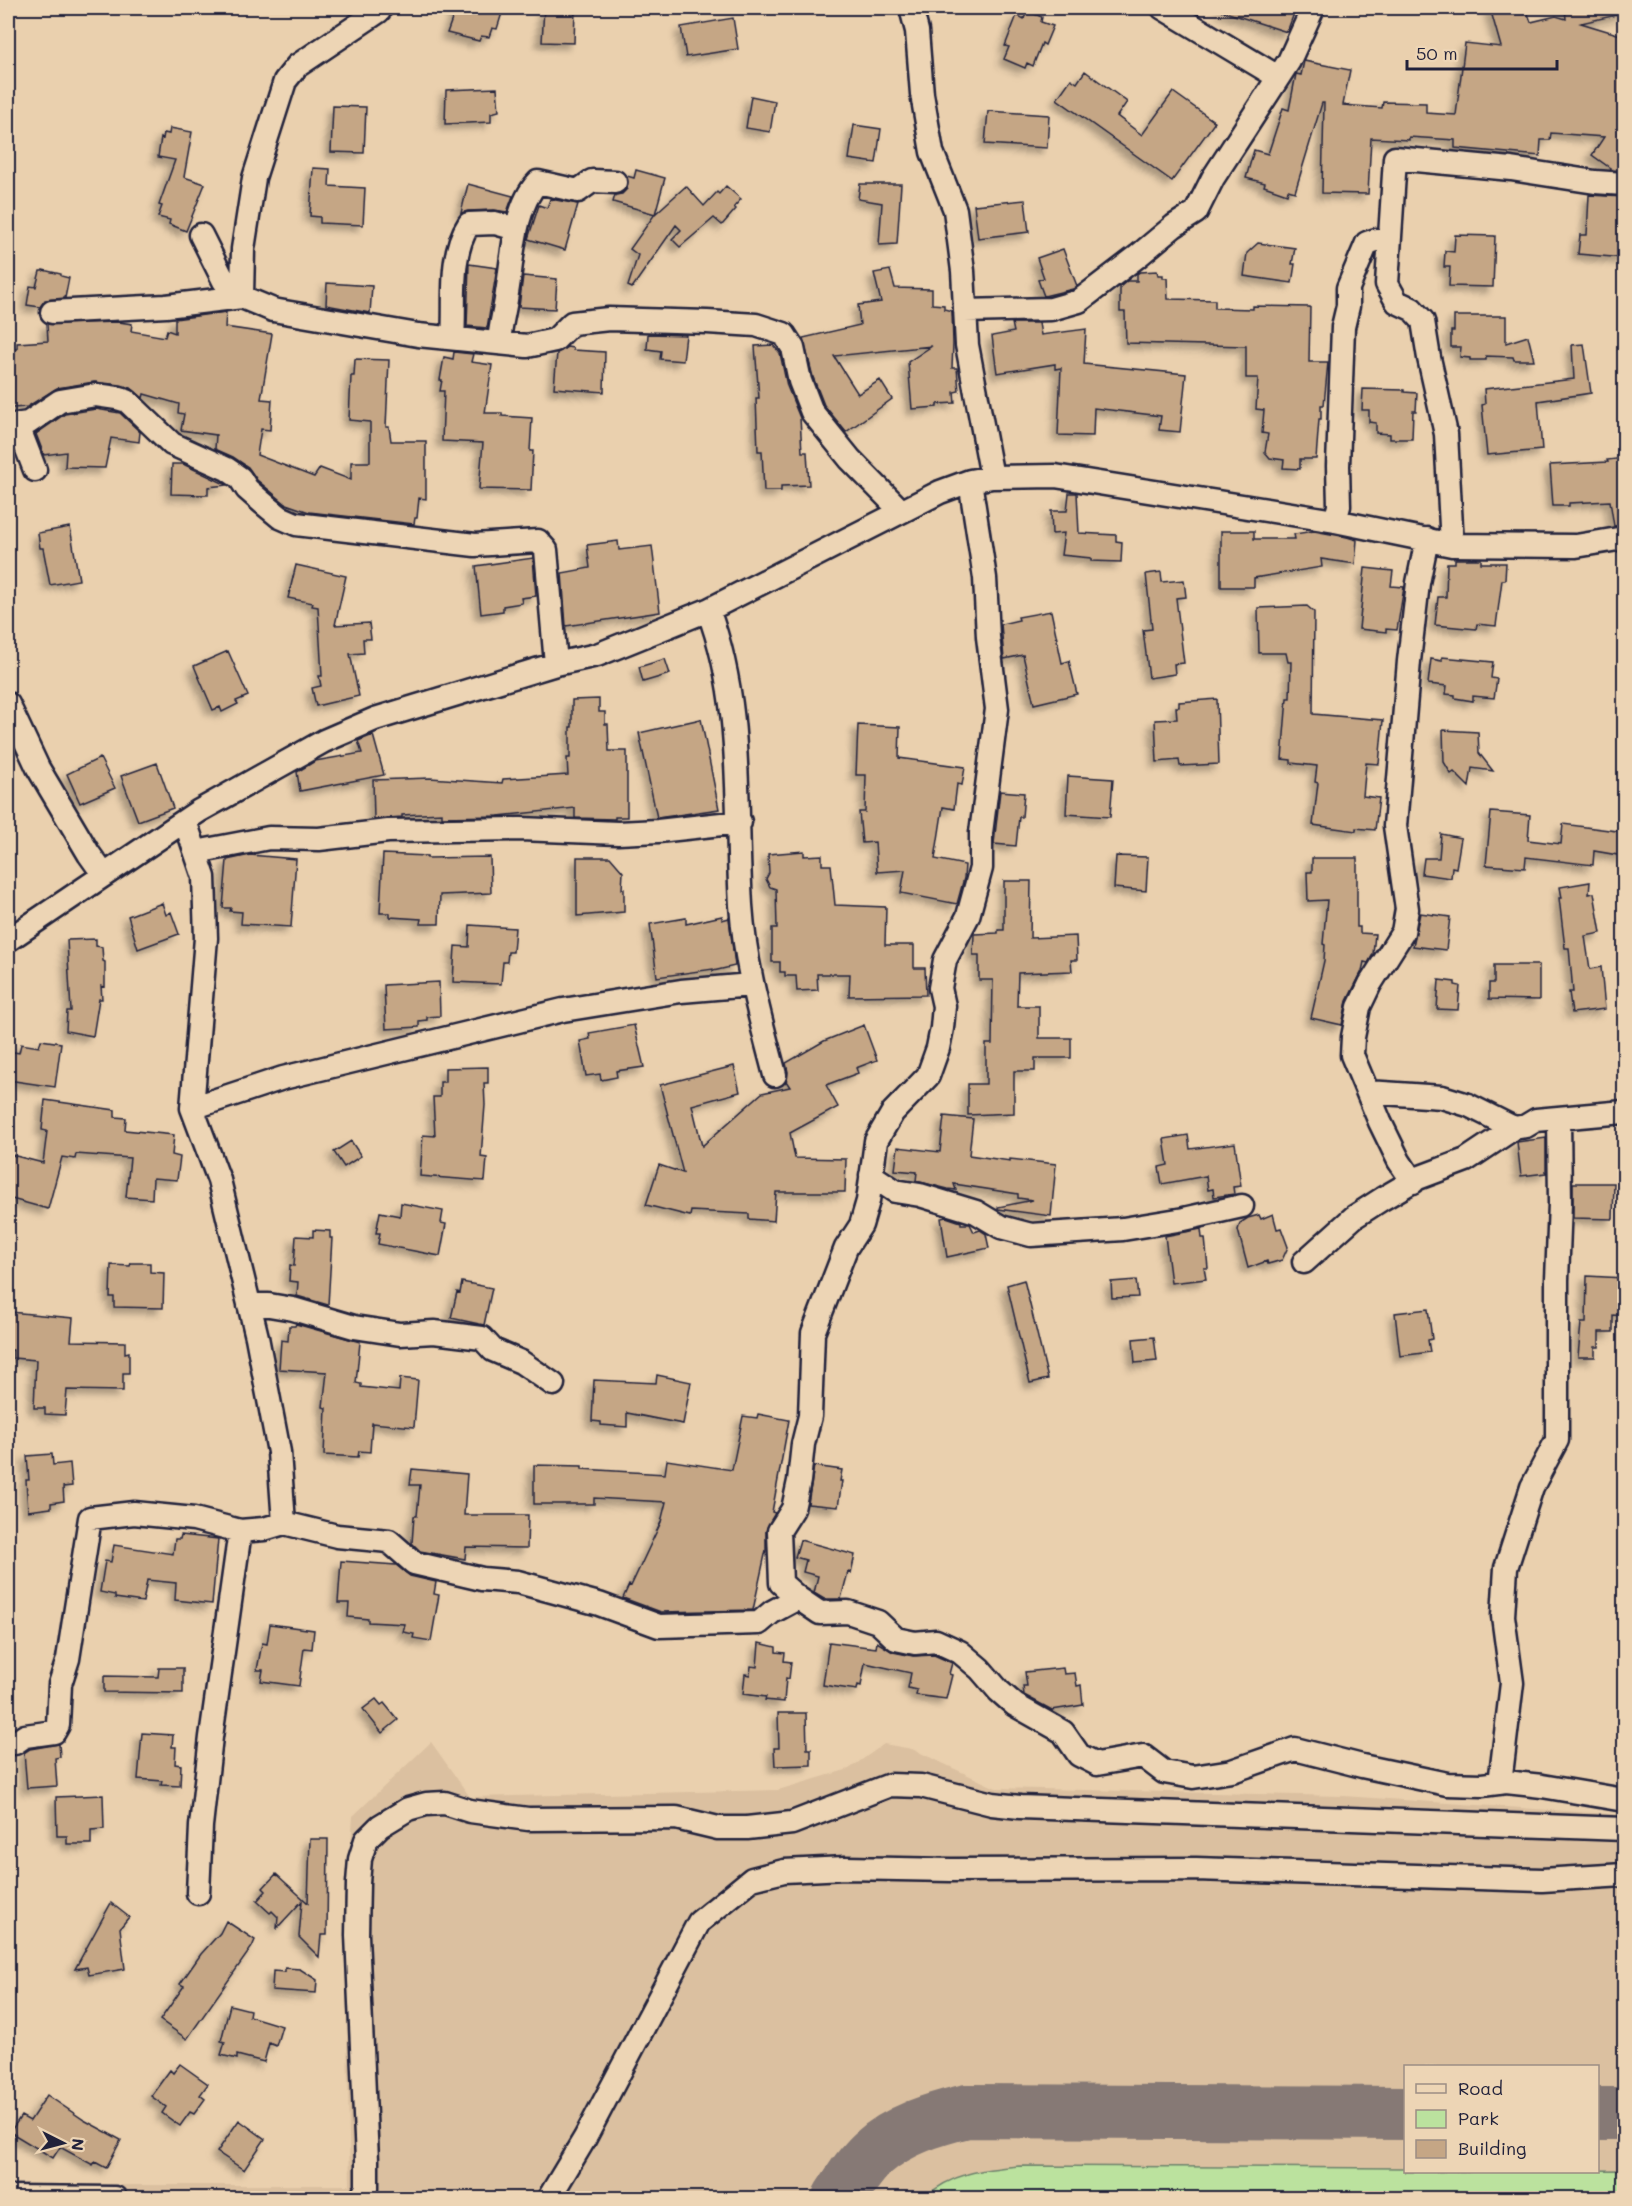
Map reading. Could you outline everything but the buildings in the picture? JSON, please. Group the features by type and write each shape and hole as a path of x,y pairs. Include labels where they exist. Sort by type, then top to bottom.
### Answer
{"street":[{"path":"911,8 917,31 922,94 932,152 955,210 963,271 967,345 981,479 980,531 988,637 998,709 981,833 981,868 968,916 945,960 940,988 944,1006 938,1048 927,1076 893,1112 876,1141 868,1201 861,1225 846,1248 813,1333 810,1416 803,1444 799,1481 793,1509 779,1531 781,1582 798,1598 820,1613 848,1612 878,1622 896,1639 915,1643 936,1641 960,1652 1015,1705 1063,1732 1079,1755 1097,1764 1143,1756 1164,1772 1203,1776 1232,1771 1295,1749 1447,1784 1500,1783 1542,1786 1624,1800"},
{"path":"1163,8 1278,77"},
{"path":"965,311 1051,309 1078,301 1174,226 1196,212 1213,178 1289,61 1313,8"},
{"path":"242,297 243,249 254,178 285,81 297,66 379,11"},
{"path":"1452,545 1446,434 1423,321 1412,309 1397,302 1387,284 1395,158 1511,169 1624,184"},
{"path":"499,343 500,321 506,301 516,229 531,189 538,182 578,191 592,181 615,182"},
{"path":"453,338 454,291 462,234 469,224 480,222 516,229"},
{"path":"201,236 224,281 242,297 273,310 418,335 527,346 555,340 572,323 609,320 756,325 784,334 793,348 800,381 812,411 850,459 901,511"},
{"path":"1335,521 1339,506 1341,351 1348,306 1348,288 1367,243 1388,240"},
{"path":"52,312 166,306 242,297"},
{"path":"35,470 13,426 28,423 60,401 96,395 117,398 127,401 172,444 227,469 240,478 247,489 262,503 280,517 296,524 475,545 538,542 546,550 556,664"},
{"path":"8,940 200,811 335,736 375,720 556,664 597,655 708,610 940,492 981,479 1055,476 1335,521 1452,545 1576,546 1624,538"},
{"path":"1413,1182 1399,1161 1352,1055 1359,1007 1370,984 1403,932 1407,909 1395,826 1409,661 1418,583 1427,539"},
{"path":"708,610 719,640 731,704 738,769 741,905 751,985 775,1075"},
{"path":"8,704 38,768 104,875"},
{"path":"185,821 204,877 206,938 192,1108 219,1180 249,1305 279,1452 284,1523"},
{"path":"196,852 269,838 319,839 388,831 511,829 618,833 740,822"},
{"path":"192,1108 283,1078 563,1010 681,992 751,985"},
{"path":"1368,1092 1442,1097 1468,1105 1514,1128"},
{"path":"1304,1262 1354,1217 1413,1182 1466,1160 1514,1128 1536,1120 1624,1112"},
{"path":"1500,1783 1512,1683 1503,1616 1506,1568 1532,1487 1557,1440 1559,1118"},
{"path":"871,1175 895,1191 920,1195 976,1212 1001,1227 1030,1235 1123,1229 1184,1220 1242,1206"},
{"path":"249,1305 293,1309 354,1327 400,1334 434,1332 482,1338 494,1350 521,1362 553,1384"},
{"path":"15,1743 25,1736 54,1732 58,1725 60,1684 68,1659 90,1518 134,1513 194,1519 240,1531 264,1529 284,1523 337,1536 389,1541 414,1563 482,1579 518,1582 599,1604 659,1626 759,1623 772,1612 798,1598"},
{"path":"198,1893 201,1826 211,1737 240,1531"},
{"path":"361,2199 366,2188 368,2160 357,1935 360,1858 366,1840 381,1826 417,1806 445,1803 478,1813 528,1819 676,1818 718,1828 747,1828 792,1823 890,1785 921,1786 975,1800 1020,1807 1624,1829"},
{"path":"549,2199 585,2138 699,1922 752,1879 784,1871 845,1868 1196,1869 1542,1880 1624,1875"},
{"path":"8,2198 115,2199"}],"shaded area":[{"path":"431,1742 470,1797 778,1790 849,1769 884,1744 912,1749 996,1788 1343,1796 1624,1815 1624,2198 8,2198 8,2185 350,2185 345,1938 353,1816"}],"green space":[{"path":"1019,2166 1404,2168 1404,2173 1599,2173 1599,2170 1624,2170 1624,2198 924,2198 945,2183 968,2174"}],"taxiway":[{"path":"839,2198 863,2163 883,2145 917,2126 967,2111 1404,2113"},
{"path":"1599,2114 1624,2114"}]}
